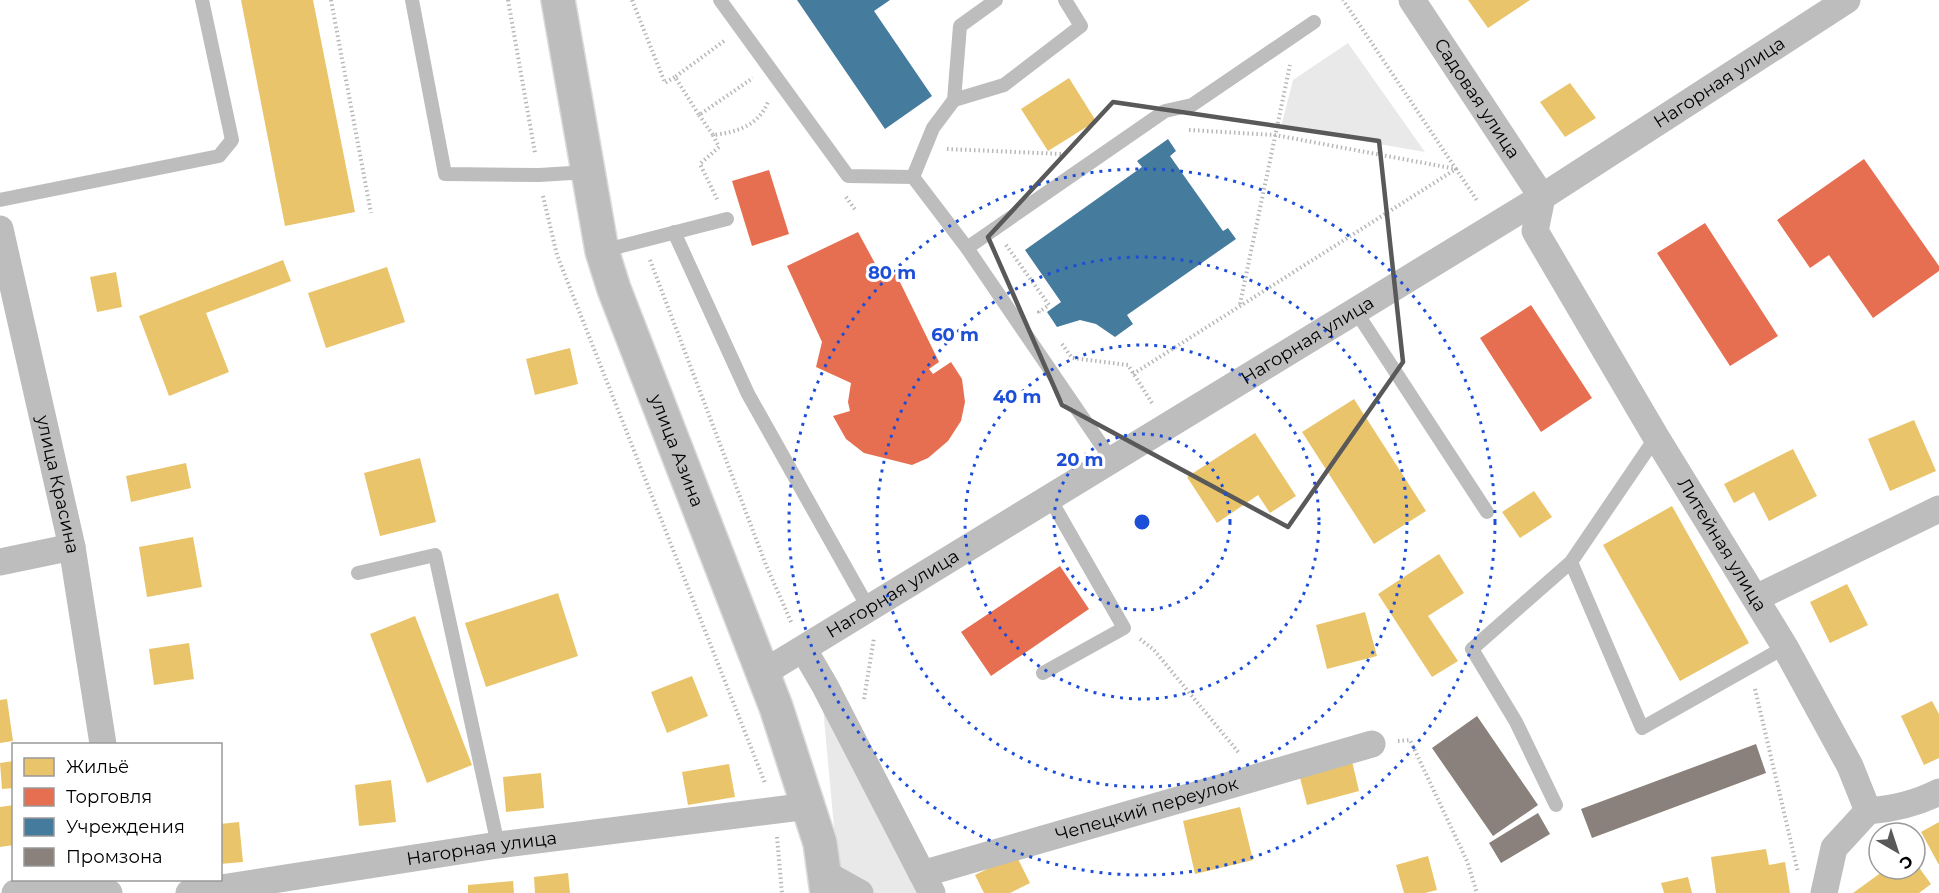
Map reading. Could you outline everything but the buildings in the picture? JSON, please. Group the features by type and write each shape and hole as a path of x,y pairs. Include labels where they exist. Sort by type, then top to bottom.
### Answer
{"main road":[{"name":"улица Азина","path":"558,0 602,251 614,289 763,673 820,843 825,883"}],"street":[{"name":"Садовая улица","path":"1412,0 1542,197"},
{"name":"Нагорная улица","path":"763,673 1542,197 1847,0"},
{"name":"Литейная улица","path":"1542,197 1535,231 1656,438 1785,647 1850,766 1868,811"},
{"name":"улица Красина","path":"0,229 72,547 103,743"},
{"path":"1756,598 1939,509"},
{"path":"0,562 72,547"},
{"path":"804,650 927,883"},
{"name":"Чепецкий переулок","path":"927,883 1258,777 1372,744"},
{"path":"1813,888 1834,848 1868,811 1894,809 1923,800 1939,792"},
{"name":"Нагорная улица","path":"189,893 498,845 809,806"},
{"path":"15,893 86,881 109,893"},
{"path":"825,883 860,893"}],"lane":[{"path":"0,200 219,156 232,140 202,0"},
{"path":"412,0 445,174 539,175 588,172"},
{"path":"720,0 848,176 913,177"},
{"path":"913,177 933,128 954,100 960,26 996,0"},
{"path":"954,100 1004,85 1081,26 1065,0"},
{"path":"967,248 1165,111 1192,105 1314,22"},
{"path":"913,177 967,248 1111,459"},
{"path":"602,251 727,219"},
{"path":"674,232 748,394 875,606"},
{"path":"1355,310 1487,512"},
{"path":"1556,805 1516,722 1472,649 1571,562 1656,438"},
{"path":"1043,673 1124,628 1049,497"},
{"path":"358,573 435,555 498,845"},
{"path":"1571,562 1642,728 1749,665 1785,647"}],"path":[{"path":"331,0 371,213"},
{"path":"508,0 539,175 557,255 775,810 782,893"},
{"path":"632,0 665,83 741,29"},
{"path":"1133,374 1456,169 1343,0"},
{"path":"1240,305 1297,33"},
{"path":"699,115 772,73"},
{"path":"713,135 742,130 753,123 766,106 772,73"},
{"path":"675,77 719,147 700,164 727,219"},
{"path":"913,177 944,149 1059,156 1068,150"},
{"path":"995,230 1049,305 1039,312 1046,321"},
{"path":"642,241 766,565 804,650"},
{"path":"1059,339 1072,358 1128,365 1167,425"},
{"path":"856,747 875,606"},
{"path":"1124,628 1154,650 1258,777"},
{"path":"1749,665 1813,888"},
{"path":"1372,744 1410,740 1467,861 1477,893"}],"highlighted area":[{"path":"1113,102 1379,141 1403,362 1288,527 1062,405 988,237"}],"shaded area":[{"path":"1348,43 1425,152 1281,127 1293,80"},
{"path":"823,707 923,893 840,893"}]}
